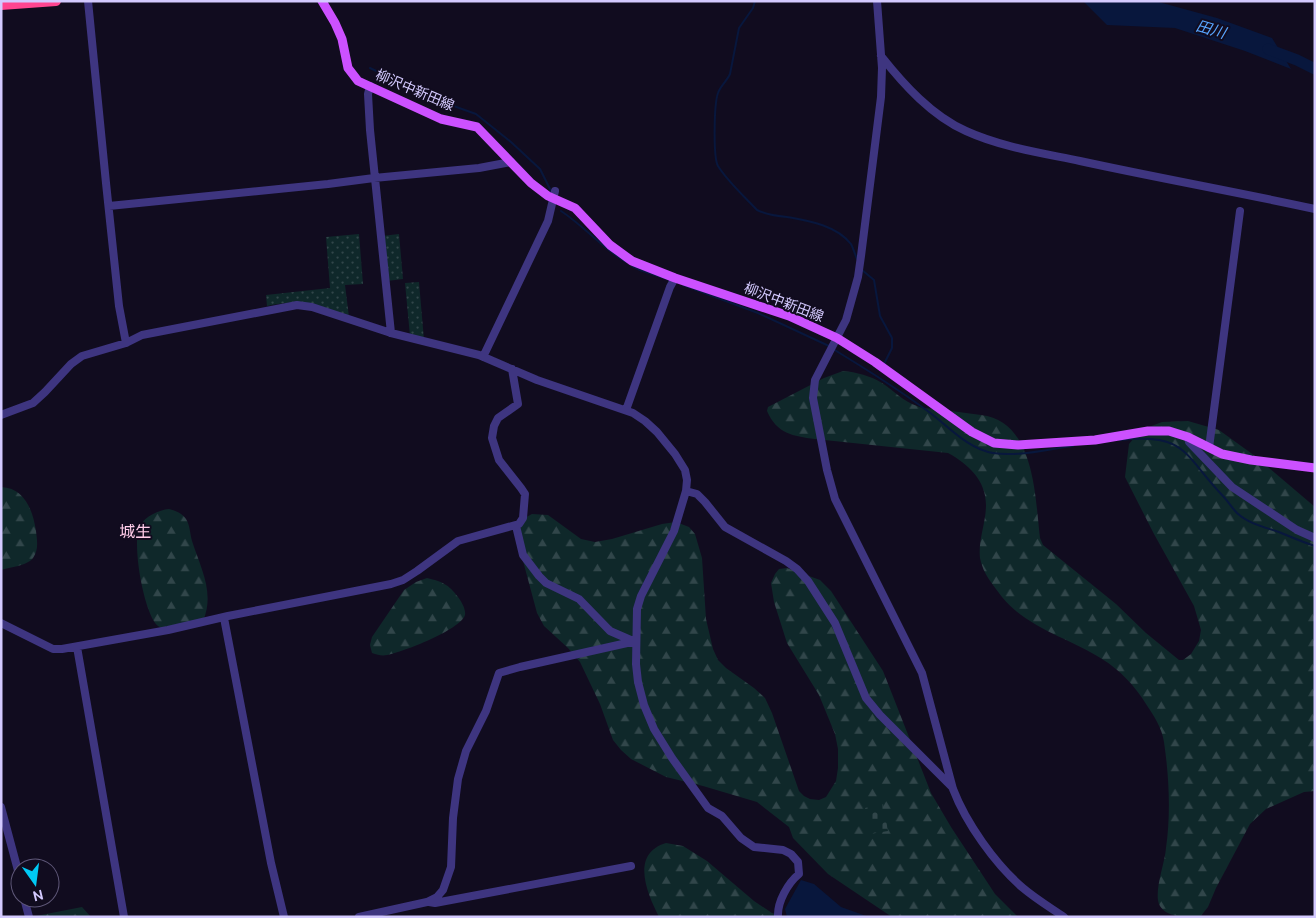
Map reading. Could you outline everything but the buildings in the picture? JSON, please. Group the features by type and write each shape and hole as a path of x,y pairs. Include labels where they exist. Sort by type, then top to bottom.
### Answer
{"highway":[{"path":"1,4 56,1"}],"main road":[{"name":"柳沢中新田線","path":"322,1 342,39 348,68 358,81 441,120 477,127 531,183 575,208 610,244 632,261 675,278 789,316 875,362 972,432 994,443 1018,445 1096,440 1148,431 1169,431 1222,454 1251,460 1315,468"}],"street":[{"path":"88,1 120,306 126,343"},
{"path":"877,1 882,68 858,277 846,320 815,380 813,398 826,470 835,499 922,672 953,789 960,805 974,828 1007,873 1024,889 1064,917"},
{"path":"881,56 920,99 950,122 965,131 984,138 1044,154 1315,209"},
{"path":"370,86 368,94 374,178 391,333"},
{"path":"109,206 479,168 511,162"},
{"path":"483,357 548,221 553,195"},
{"path":"1209,448 1240,211"},
{"path":"626,410 670,287 675,278"},
{"path":"1,415 33,402 71,364 82,356 126,343 142,335 297,305 312,307 391,333 483,357 563,389 634,413 652,427 675,454 685,470 687,480 686,491 674,531 641,596 636,616 638,682 648,717 672,758 708,808 722,816 754,848 783,850 791,854 798,862 799,874 793,879 784,895 778,909 778,917"},
{"path":"1,623 53,649 77,647 398,582 417,571 458,541 516,526 523,518 525,494 499,460 492,438 494,426 498,418 518,404 512,369"},
{"path":"1188,438 1189,442 1232,487 1283,521 1315,538"},
{"path":"686,491 697,494 725,527 786,561 808,581 835,623 866,698 880,716 953,789"},
{"path":"516,526 523,555 546,583 579,599 610,631 628,640 636,641"},
{"path":"224,618 271,863 284,917"},
{"path":"359,917 427,902 437,897 443,890 451,867 453,818 458,779 466,751 486,711 499,674 529,665 636,641"},
{"path":"77,647 124,917"},
{"path":"1,807 15,858"},
{"path":"427,902 435,903 631,866"}],"green space":[{"path":"359,234 363,284 345,285 349,317 309,304 290,303 267,306 266,295 330,288 326,237"},
{"path":"399,234 403,279 387,281 382,236"},
{"path":"419,282 424,340 410,336 405,283"},
{"path":"843,371 873,378 919,407 981,415 999,420 1012,431 1022,446 1029,463 1040,538 1043,545 1116,604 1146,633 1179,660 1183,660 1191,654 1199,641 1201,630 1194,606 1125,477 1129,444 1141,430 1162,422 1188,421 1219,430 1255,456 1315,507 1315,791 1304,792 1266,809 1250,824 1208,907 1200,917 1182,917 1171,914 1162,909 1159,904 1158,891 1168,835 1169,808 1164,742 1157,722 1137,691 1115,668 1024,617 1012,608 992,584 983,569 980,558 980,545 985,518 985,496 979,480 969,468 948,453 800,437 781,429 771,419 767,411 768,407 824,378"},
{"path":"1,487 16,491 26,502 35,523 37,545 35,555 30,561 23,565 1,570"},
{"path":"169,509 181,514 187,521 203,571 208,601 203,621 174,629 158,626 148,608 140,578 137,546 142,522 153,514"},
{"path":"532,514 548,515 581,539 595,542 612,539 662,524 676,522 689,527 695,534 702,558 706,619 713,649 718,660 765,698 799,791 810,799 819,800 826,797 836,781 838,749 835,734 819,695 787,643 774,602 771,583 779,569 787,568 820,580 831,591 883,671 931,793 995,894 1018,917 892,917 828,874 793,838 789,827 757,802 666,777 631,759 613,740 600,704 580,662 544,626 537,613 515,531 523,519"},
{"path":"427,578 445,584 458,597 465,613 461,621 430,640 405,650 385,655 372,653 370,645 372,637 404,590 416,582"},
{"path":"883,804 888,831 870,834 865,808"},
{"path":"666,843 683,846 707,861 754,901 772,913 785,917 659,917 646,886 644,875 648,856 655,848"},
{"path":"82,907 91,917 31,917"}],"water":[{"path":"1083,1 1155,1 1217,18 1272,38 1291,69 1245,51 1175,28 1107,25"},
{"path":"801,880 814,884 841,907 869,917 787,917 785,909"}],"waterway":[{"path":"755,1 753,8 739,28 730,74 719,90 715,119 716,161 731,183 757,210 772,215 813,222 830,228 838,232 851,244 857,259"},
{"name":"田川","path":"1268,49 1315,69"},
{"path":"370,68 434,99 476,114 511,142 540,169 552,193"},
{"path":"561,211 626,262"},
{"path":"632,266 670,280"},
{"path":"862,270 874,280 880,316 892,338 892,348 884,364"},
{"path":"683,285 758,313 829,346"},
{"path":"833,349 906,395 967,442 984,451 1013,454 1073,446"},
{"path":"1120,440 1159,440 1171,444 1182,450 1190,458 1242,517 1257,525 1315,546"}],"district":[{"name":"城生","path":"135,531"}]}
